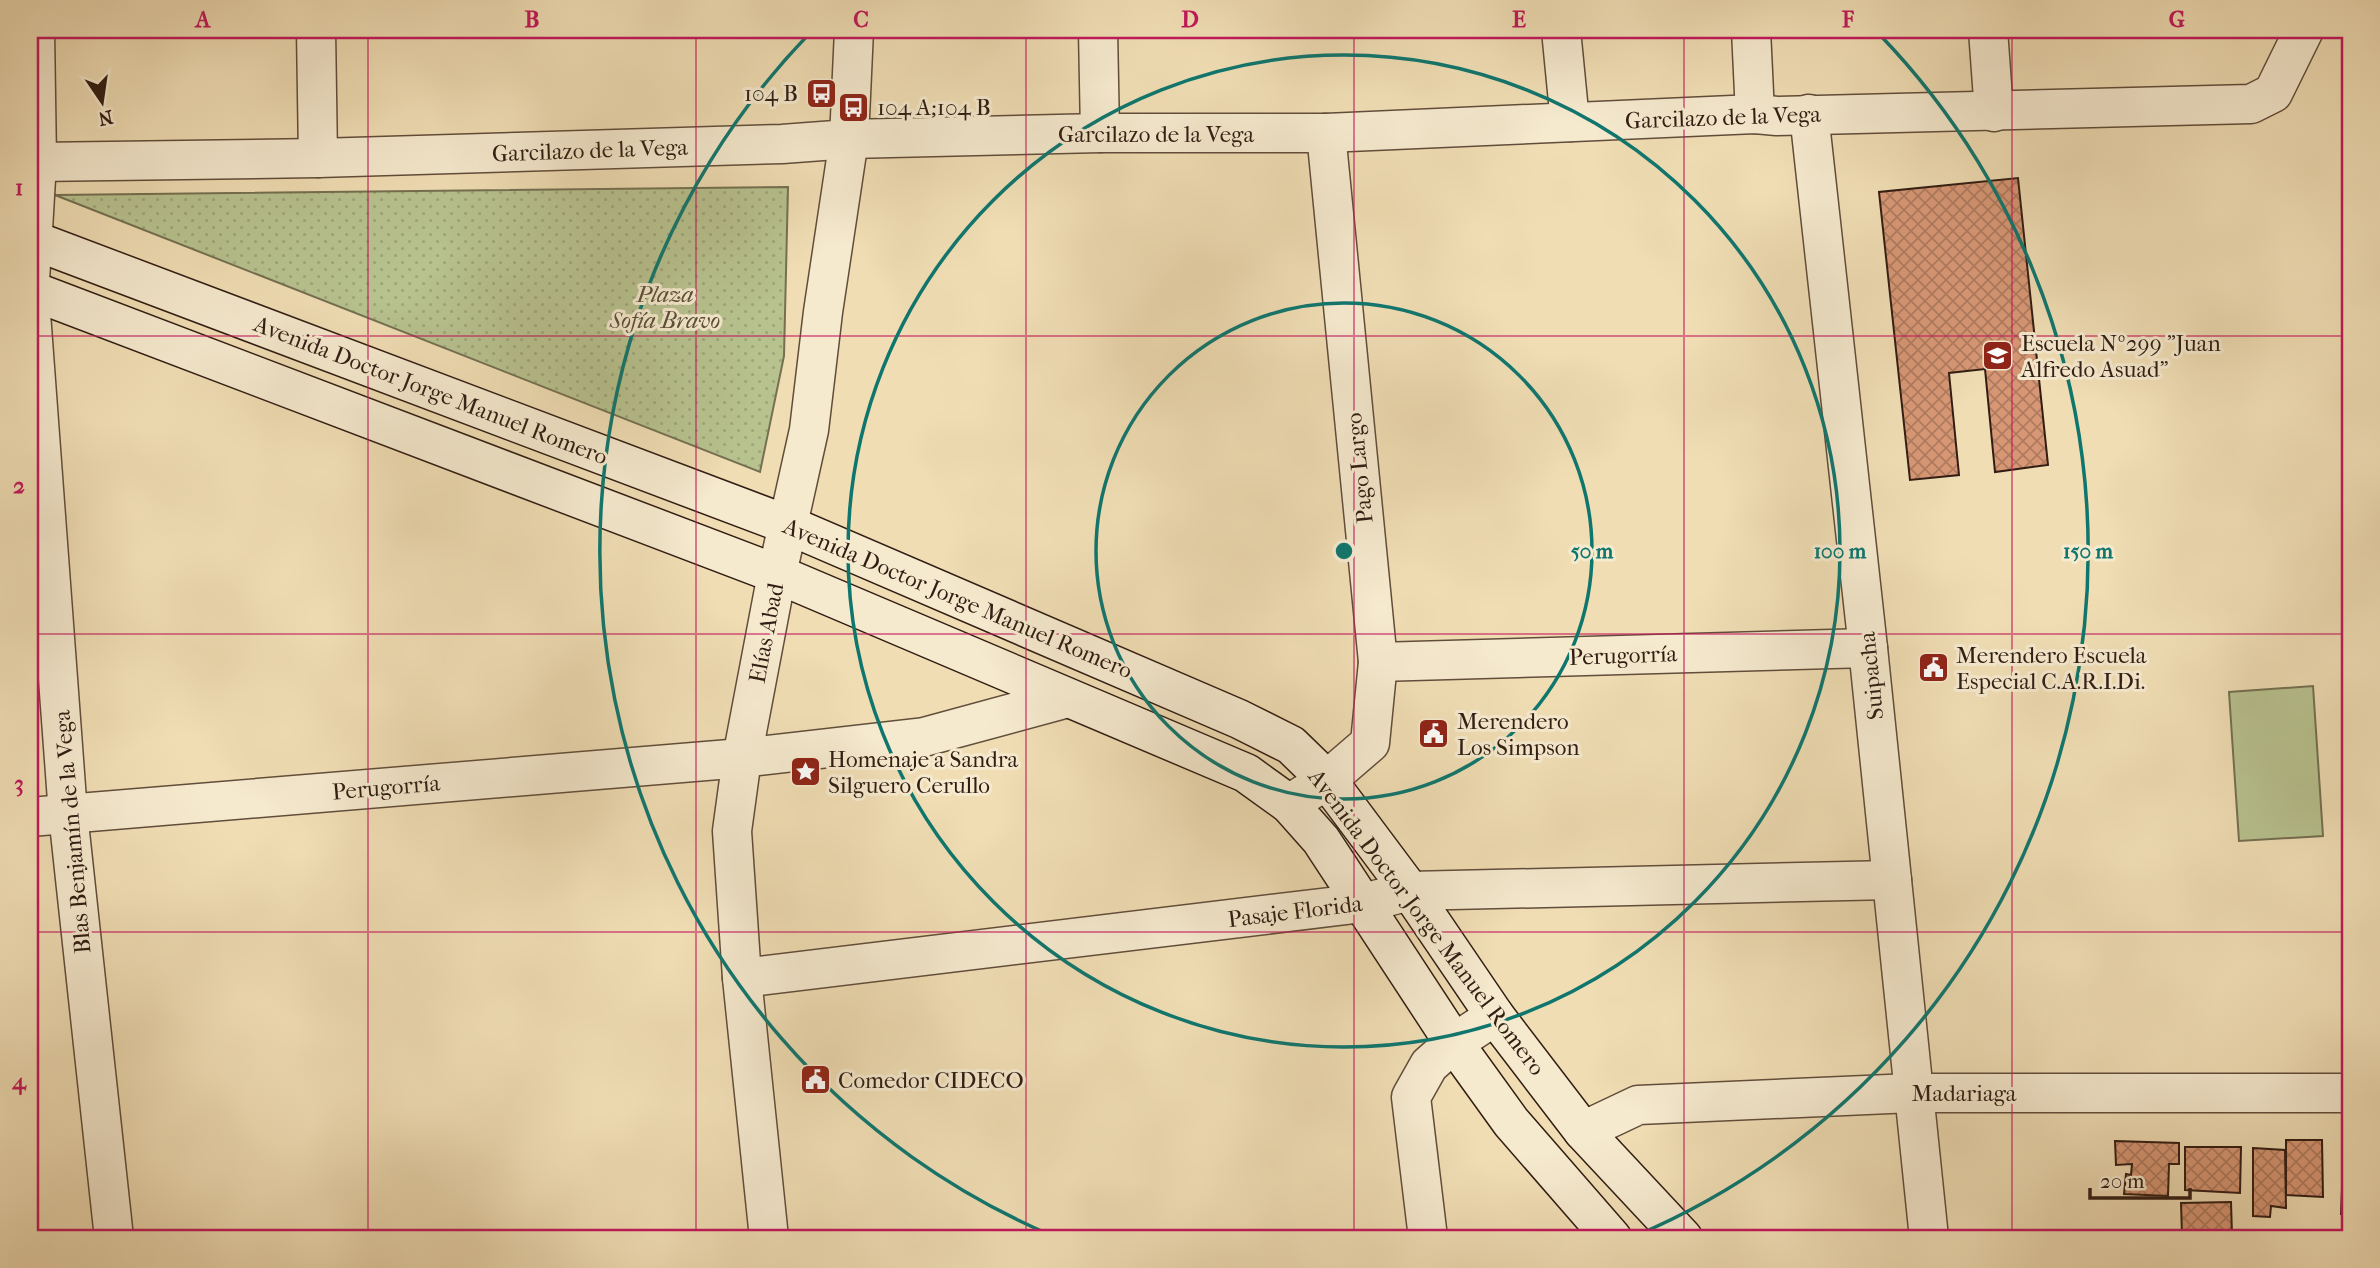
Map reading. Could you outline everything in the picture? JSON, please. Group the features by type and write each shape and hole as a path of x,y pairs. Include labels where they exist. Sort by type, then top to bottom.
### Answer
{"street":[{"path":"30,281 37,162 35,30"},
{"path":"316,30 318,158"},
{"name":"Elías Abad","path":"769,1238 742,978 732,831 742,758 777,574 809,430 823,312 849,139 854,30"},
{"path":"1098,30 1100,133"},
{"path":"1561,30 1570,122"},
{"path":"1751,30 1755,114"},
{"path":"1988,30 1994,112"},
{"name":"Garcilazo de la Vega","path":"37,162 318,158 1100,133 1326,133 1755,114 1994,112 2251,104 2273,93 2304,30"},
{"name":"Suipacha","path":"1809,114 1868,648 1928,1238"},
{"name":"Pago Largo","path":"1289,804 1327,780 1370,743 1378,662 1326,133"},
{"name":"Avenida Doctor Jorge Manuel Romero","path":"31,239 788,524 1239,719 1291,745 1327,780 1410,891 1494,1016 1584,1131 1682,1238"},
{"name":"Avenida Doctor Jorge Manuel Romero","path":"30,290 777,574 1246,773 1289,804 1321,840 1454,1043 1511,1122 1612,1238"},
{"name":"Blas Benjamín de la Vega","path":"30,300 68,814 114,1238"},
{"name":"Perugorría","path":"1378,662 1868,648"},
{"name":"Perugorría","path":"30,817 742,758 924,737 1068,698"},
{"name":"Pasaje Florida","path":"742,978 1363,903 1410,891 1892,880"},
{"path":"1428,1238 1411,1097 1429,1065 1454,1043 1494,1016"},
{"name":"Madariaga","path":"1584,1131 1638,1105 1912,1093 2350,1093"}],"green space":[{"name":"Plaza Sofía Bravo","path":"788,187 784,356 760,472 55,195"},
{"path":"2313,686 2323,836 2239,841 2229,692"}],"building":[{"name":"Escuela Nº299 \"Juan Alfredo Asuad\"","path":"2018,178 2048,465 1995,472 1985,369 1949,373 1959,475 1910,480 1879,192"},
{"path":"2286,1140 2322,1140 2323,1197 2286,1195"},
{"path":"2115,1141 2179,1143 2179,1164 2169,1164 2168,1196 2124,1194 2126,1174 2131,1175 2132,1164 2116,1165"},
{"path":"2185,1147 2241,1147 2240,1193 2185,1190"},
{"path":"2253,1148 2285,1150 2286,1208 2271,1206 2270,1217 2253,1216"},
{"path":"2343,1163 2350,1163 2350,1214 2341,1214"},
{"path":"2231,1202 2232,1235 2182,1235 2181,1203"},
{"path":"2253,1232 2278,1232 2277,1238 2253,1238"}],"place":[{"name":"104 B","path":"821,93"},
{"name":"104 A;104 B","path":"854,107"},
{"name":"Escuela Nº299 \"Juan Alfredo Asuad\"","path":"1998,356"},
{"name":"Merendero Escuela Especial C.A.R.I.Di.","path":"1933,668"},
{"name":"Merendero Los Simpson","path":"1434,734"},
{"name":"Homenaje a Sandra Silguero Cerullo","path":"805,772"},
{"name":"Comedor CIDECO","path":"815,1080"}]}
